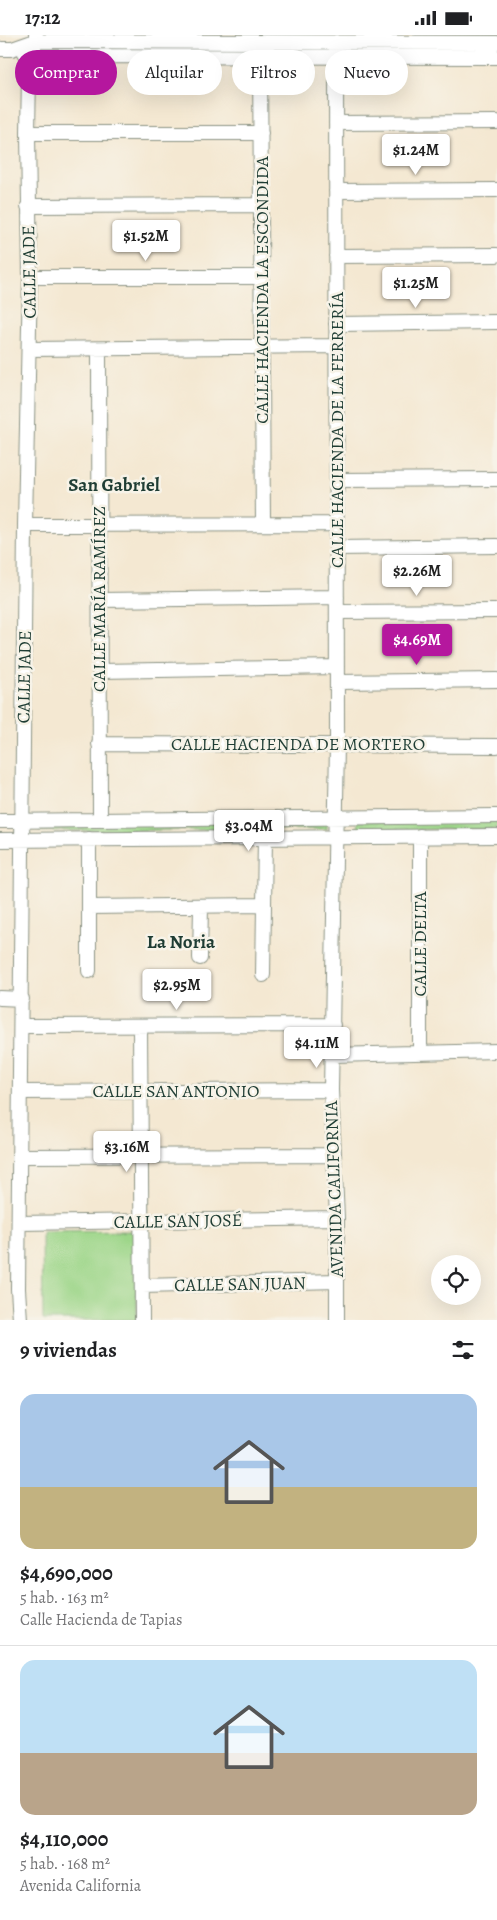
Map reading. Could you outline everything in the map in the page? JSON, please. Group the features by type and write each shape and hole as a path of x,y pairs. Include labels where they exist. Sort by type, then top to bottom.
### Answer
{"street":[{"path":"6,49 36,38 299,39 336,49 363,39 492,40"},
{"path":"315,51 336,49 497,57"},
{"name":"CALLE HACIENDA DE LA FERRERÍA","path":"336,49 338,681 336,818"},
{"path":"117,56 232,56"},
{"name":"CALLE JADE","path":"20,1320 19,1156 22,1026 22,820 30,277 29,95"},
{"name":"CALLE HACIENDA LA ESCONDIDA","path":"261,95 263,524"},
{"path":"336,123 497,122"},
{"path":"28,133 261,133"},
{"path":"336,191 497,190"},
{"path":"28,206 262,205"},
{"path":"336,256 497,255"},
{"path":"30,277 262,277"},
{"path":"336,324 497,322"},
{"path":"29,349 336,346"},
{"name":"CALLE MARÍA RAMÍREZ","path":"99,349 100,819"},
{"path":"337,480 497,479"},
{"path":"25,525 337,524"},
{"path":"337,548 497,546"},
{"path":"100,600 337,597"},
{"path":"337,612 497,611"},
{"path":"100,671 337,667"},
{"path":"338,681 497,680"},
{"name":"CALLE HACIENDA DE MORTERO","path":"99,744 497,746"},
{"path":"0,821 497,816"},
{"name":"AVENIDA CALIFORNIA","path":"336,818 331,1090 337,1219 338,1320"},
{"name":"CALLE DELTA","path":"420,836 420,1053"},
{"path":"0,840 497,836"},
{"path":"263,975 265,837"},
{"path":"89,839 89,971"},
{"path":"89,907 264,905"},
{"path":"200,958 201,907"},
{"path":"0,998 22,999"},
{"path":"22,1026 333,1025"},
{"path":"140,1026 142,1320"},
{"path":"332,1055 497,1051"},
{"name":"CALLE SAN ANTONIO","path":"21,1092 331,1090"},
{"path":"19,1156 333,1155"},
{"name":"CALLE SAN JOSÉ","path":"19,1223 337,1219"},
{"name":"CALLE SAN JUAN","path":"142,1286 337,1281"}],"green space":[{"path":"327,820 327,829 39,831 39,823"},
{"path":"497,820 497,829 357,830 358,821"},
{"path":"137,1231 137,1320 43,1320 42,1232"}],"district":[{"name":"San Gabriel","path":"114,484"},
{"name":"La Noria","path":"181,941"}]}
